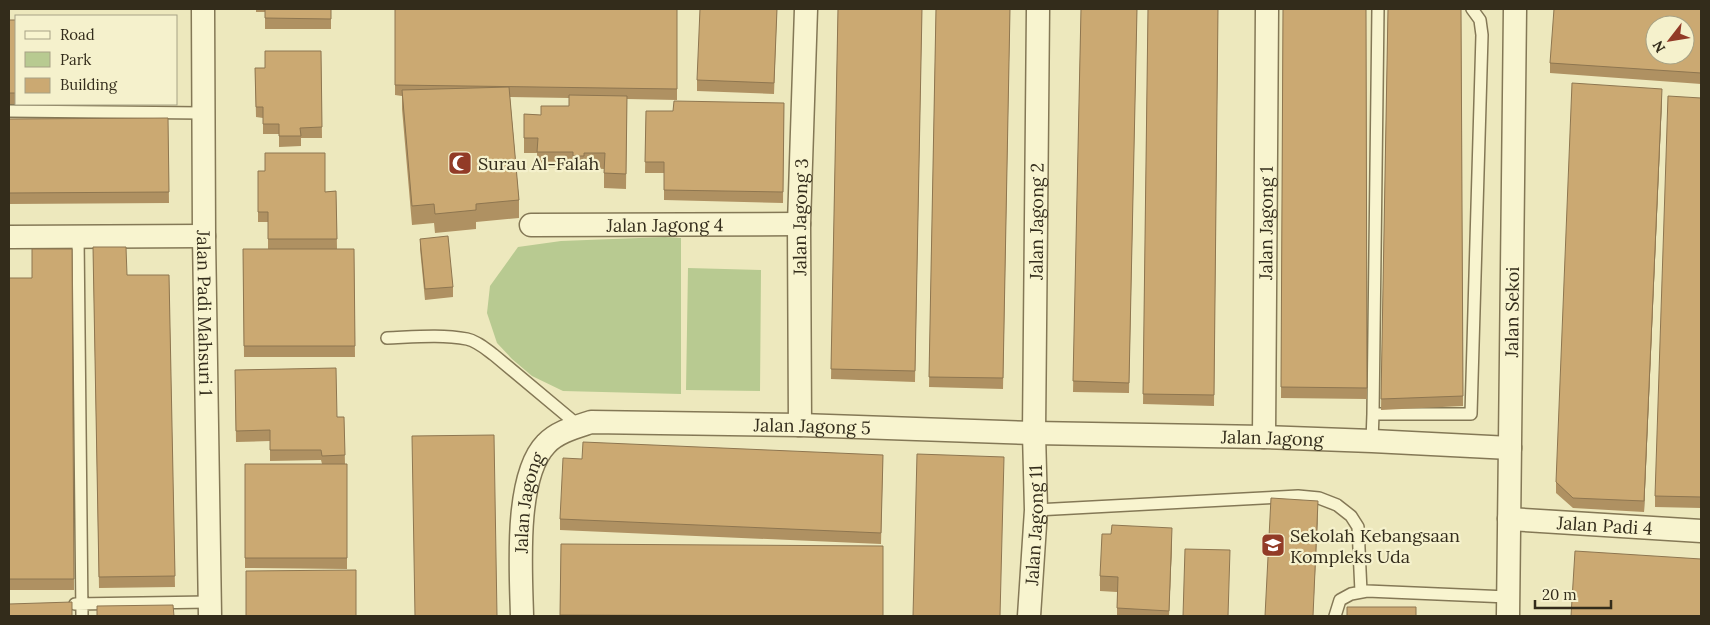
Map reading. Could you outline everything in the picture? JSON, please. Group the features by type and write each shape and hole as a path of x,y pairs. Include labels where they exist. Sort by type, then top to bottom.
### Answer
{"street":[{"name":"Jalan Padi Mahsuri 1","path":"203,9 202,113 210,609"},
{"name":"Jalan Jagong 3","path":"800,425 800,224 806,9"},
{"name":"Jalan Jagong 2","path":"1034,433 1038,9"},
{"name":"Jalan Jagong 1","path":"1264,437 1267,9"},
{"name":"Jalan Sekoi","path":"1508,607 1515,9"},
{"name":"Jalan Jagong 4","path":"531,225 800,224"},
{"path":"9,237 204,236"},
{"name":"Jalan Jagong 5","path":"585,424 800,425 1034,433"},
{"name":"Jalan Jagong","path":"522,616 521,555 525,488 533,462 546,443 567,430 585,424"},
{"name":"Jalan Jagong","path":"1034,433 1264,437 1510,448"},
{"name":"Jalan Jagong 11","path":"1029,616 1036,510 1034,433"},
{"name":"Jalan Padi 4","path":"1509,519 1701,531"}],"lane":[{"path":"1372,441 1378,9"},
{"path":"1373,414 1471,414 1482,34 1480,20 1472,9"},
{"path":"9,111 202,113"},
{"path":"78,236 82,616"},
{"path":"387,338 435,337 468,339 483,347 585,424"},
{"path":"1036,510 1298,496 1319,498 1337,505 1351,516 1358,527 1361,592"},
{"path":"1335,616 1340,600 1351,594 1361,592 1381,591 1508,607"},
{"path":"63,604 210,609"}],"green space":[{"path":"681,238 681,394 563,391 532,376 497,343 487,313 490,286 518,247 561,241"},
{"path":"688,268 761,270 760,391 686,390"}],"building":[{"path":"265,9 331,9 331,19 265,18"},
{"path":"395,9 677,9 677,89 395,85"},
{"path":"700,9 777,9 774,83 697,80"},
{"path":"838,9 922,9 915,371 831,369"},
{"path":"936,9 1010,9 1003,378 929,377"},
{"path":"1081,9 1137,9 1129,383 1073,381"},
{"path":"1148,9 1218,9 1214,395 1143,394"},
{"path":"1283,9 1366,9 1367,388 1281,387"},
{"path":"1388,9 1461,9 1463,396 1381,399"},
{"path":"1554,9 1701,9 1701,73 1550,63"},
{"path":"9,20 15,20 15,93 9,93"},
{"path":"265,51 321,51 322,127 300,128 301,136 279,136 279,124 263,124 263,107 256,107 255,68 265,68"},
{"path":"1572,83 1662,89 1644,501 1573,498 1556,482"},
{"name":"Surau Al-Falah","path":"509,87 519,200 476,204 476,210 435,214 434,204 412,206 402,90"},
{"path":"569,95 627,96 626,174 604,173 605,153 584,153 584,156 573,156 573,152 537,152 538,138 524,138 524,114 541,115 541,106 569,106"},
{"path":"1668,96 1701,98 1701,497 1655,496"},
{"path":"674,101 784,103 783,192 664,190 664,162 645,162 646,111 673,111"},
{"path":"168,118 169,192 9,193 9,119"},
{"path":"265,153 325,153 325,192 336,191 337,239 268,239 268,212 258,212 258,171 265,171"},
{"path":"448,236 453,287 425,289 420,239"},
{"path":"93,247 126,247 127,275 169,275 175,576 99,577"},
{"path":"32,249 72,249 74,579 9,579 9,278 32,278"},
{"path":"243,249 354,249 355,346 244,346"},
{"path":"336,368 337,417 344,417 345,455 322,456 321,450 270,450 270,430 236,431 235,370"},
{"path":"494,435 497,616 415,616 412,436"},
{"path":"583,442 883,455 881,533 560,519 563,458 582,459"},
{"path":"917,454 1004,457 1000,616 913,616"},
{"path":"245,464 347,464 347,558 245,558"},
{"path":"1271,498 1318,501 1313,616 1265,616"},
{"path":"1112,525 1172,528 1169,611 1117,608 1118,577 1100,576 1102,534 1111,534"},
{"path":"561,544 883,546 883,616 560,615"},
{"path":"1185,549 1230,550 1228,616 1183,616"},
{"path":"1575,551 1701,559 1701,616 1571,616"},
{"path":"356,570 356,616 246,616 246,571"},
{"path":"72,602 72,616 9,616 9,604"},
{"path":"173,605 174,616 97,616 97,606"},
{"path":"1347,607 1416,607 1416,616 1347,616"}],"place":[{"name":"Surau Al-Falah","path":"460,163"},
{"name":"Sekolah Kebangsaan Kompleks Uda","path":"1273,545"}]}
